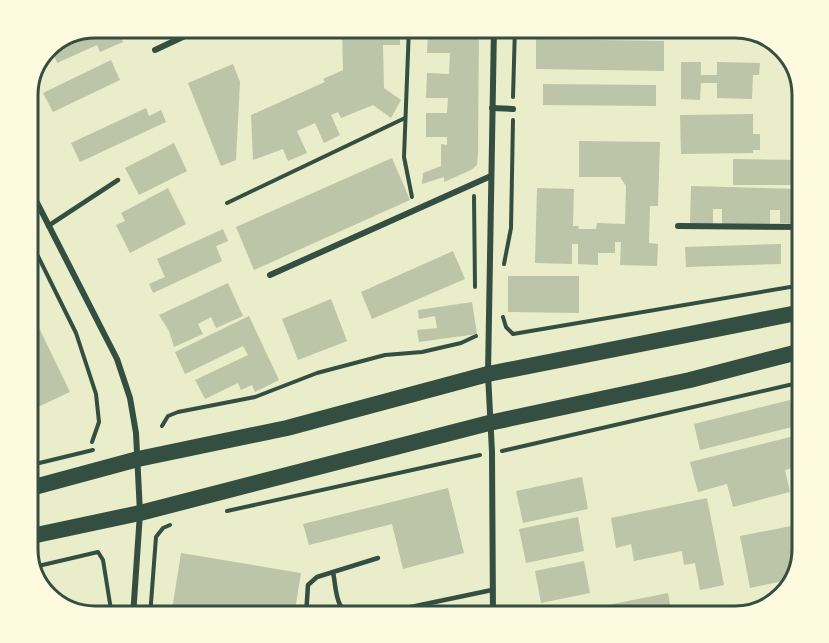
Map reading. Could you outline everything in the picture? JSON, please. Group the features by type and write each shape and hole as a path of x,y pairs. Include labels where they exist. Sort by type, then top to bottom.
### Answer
{"highway":[{"path":"38,486 138,459 287,428 488,374 792,314"},
{"path":"38,535 140,513 489,423 690,380 792,354"}],"street":[{"path":"155,50 181,38"},
{"path":"493,606 492,452 488,374 494,38"},
{"path":"492,108 513,109"},
{"path":"270,275 491,176"},
{"path":"38,206 117,359 130,398 138,459 140,513 134,606"},
{"path":"678,226 792,227"}],"lane":[{"path":"48,226 118,180"},
{"path":"307,606 308,585 317,577 378,558"},
{"path":"333,572 340,606"},
{"path":"416,606 492,590"}],"path":[{"path":"409,38 404,157 412,197"},
{"path":"504,272 504,260 511,228 515,38"},
{"path":"227,203 405,118"},
{"path":"38,256 76,333 96,394 99,422 92,442"},
{"path":"503,308 503,320 513,334 792,287"},
{"path":"162,426 168,416 178,412 255,397 317,373 385,355 422,352 461,343"},
{"path":"515,449 682,408 792,384"},
{"path":"38,463 93,450"},
{"path":"222,512 471,458"},
{"path":"151,606 156,537 163,528 177,522"},
{"path":"40,566 98,552 103,560 110,606"}],"building":[{"path":"87,38 121,38 123,42 100,52 97,45 57,63 54,55 66,45 76,41"},
{"path":"342,38 400,38 400,45 383,45 384,88 401,100 391,118 373,105 341,118 338,112 331,115 340,135 324,143 315,123 297,131 307,153 288,161 283,149 253,160 251,115 325,82 323,79 343,70"},
{"path":"428,38 479,38 478,154 477,165 471,170 444,182 444,177 422,184 423,173 441,166 441,144 447,145 447,137 426,137 426,113 447,113 448,98 426,98 427,73 449,74 450,53 427,53"},
{"path":"536,39 664,41 664,71 536,69"},
{"path":"111,60 120,80 53,112 43,93"},
{"path":"681,62 701,62 701,75 717,75 717,62 760,63 759,75 753,75 752,99 717,98 717,83 701,83 700,100 681,99"},
{"path":"233,64 240,82 236,160 221,166 188,83"},
{"path":"543,84 656,85 656,106 543,105"},
{"path":"146,108 149,116 161,110 166,122 80,162 71,143"},
{"path":"753,114 753,134 760,134 760,150 753,150 753,153 681,154 680,115"},
{"path":"579,141 660,142 658,206 650,206 649,243 658,244 657,266 620,265 621,242 615,242 615,253 598,253 598,265 578,264 578,244 572,244 572,264 535,263 537,188 574,189 573,226 579,226 578,229 596,229 597,223 625,224 626,186 620,177 579,177"},
{"path":"174,143 187,171 139,195 125,168"},
{"path":"392,158 410,200 254,270 236,227"},
{"path":"733,159 792,160 792,185 733,185"},
{"path":"691,186 792,189 792,224 780,223 780,210 770,210 770,225 722,224 722,209 713,209 713,225 690,224"},
{"path":"168,188 186,224 130,253 116,225 125,221 121,213"},
{"path":"223,229 228,241 216,246 222,261 153,293 149,284 165,277 157,259"},
{"path":"781,244 781,264 686,267 685,247"},
{"path":"453,251 465,279 372,319 361,292"},
{"path":"508,276 579,276 579,313 508,312"},
{"path":"228,283 243,316 216,328 211,317 198,324 203,334 174,347 169,331 159,315"},
{"path":"331,299 347,341 298,360 282,319"},
{"path":"472,302 477,334 419,342 417,330 437,328 435,316 419,319 418,310"},
{"path":"249,316 279,380 255,392 252,385 241,390 238,383 205,399 195,380 248,355 243,346 185,374 175,352"},
{"path":"38,326 70,392 38,407"},
{"path":"790,400 792,409 792,427 700,450 694,424"},
{"path":"792,436 792,468 785,470 790,492 733,507 727,484 698,492 690,462"},
{"path":"582,477 588,509 523,523 516,491"},
{"path":"448,488 464,553 403,569 392,524 309,545 303,524"},
{"path":"707,498 724,585 700,590 695,563 684,565 682,551 634,561 631,544 616,548 611,518"},
{"path":"578,517 584,551 526,563 519,529"},
{"path":"792,526 791,556 781,581 750,588 740,536"},
{"path":"181,553 301,573 296,606 173,606"},
{"path":"584,561 590,593 541,603 535,571"},
{"path":"668,593 670,606 603,606"}]}
